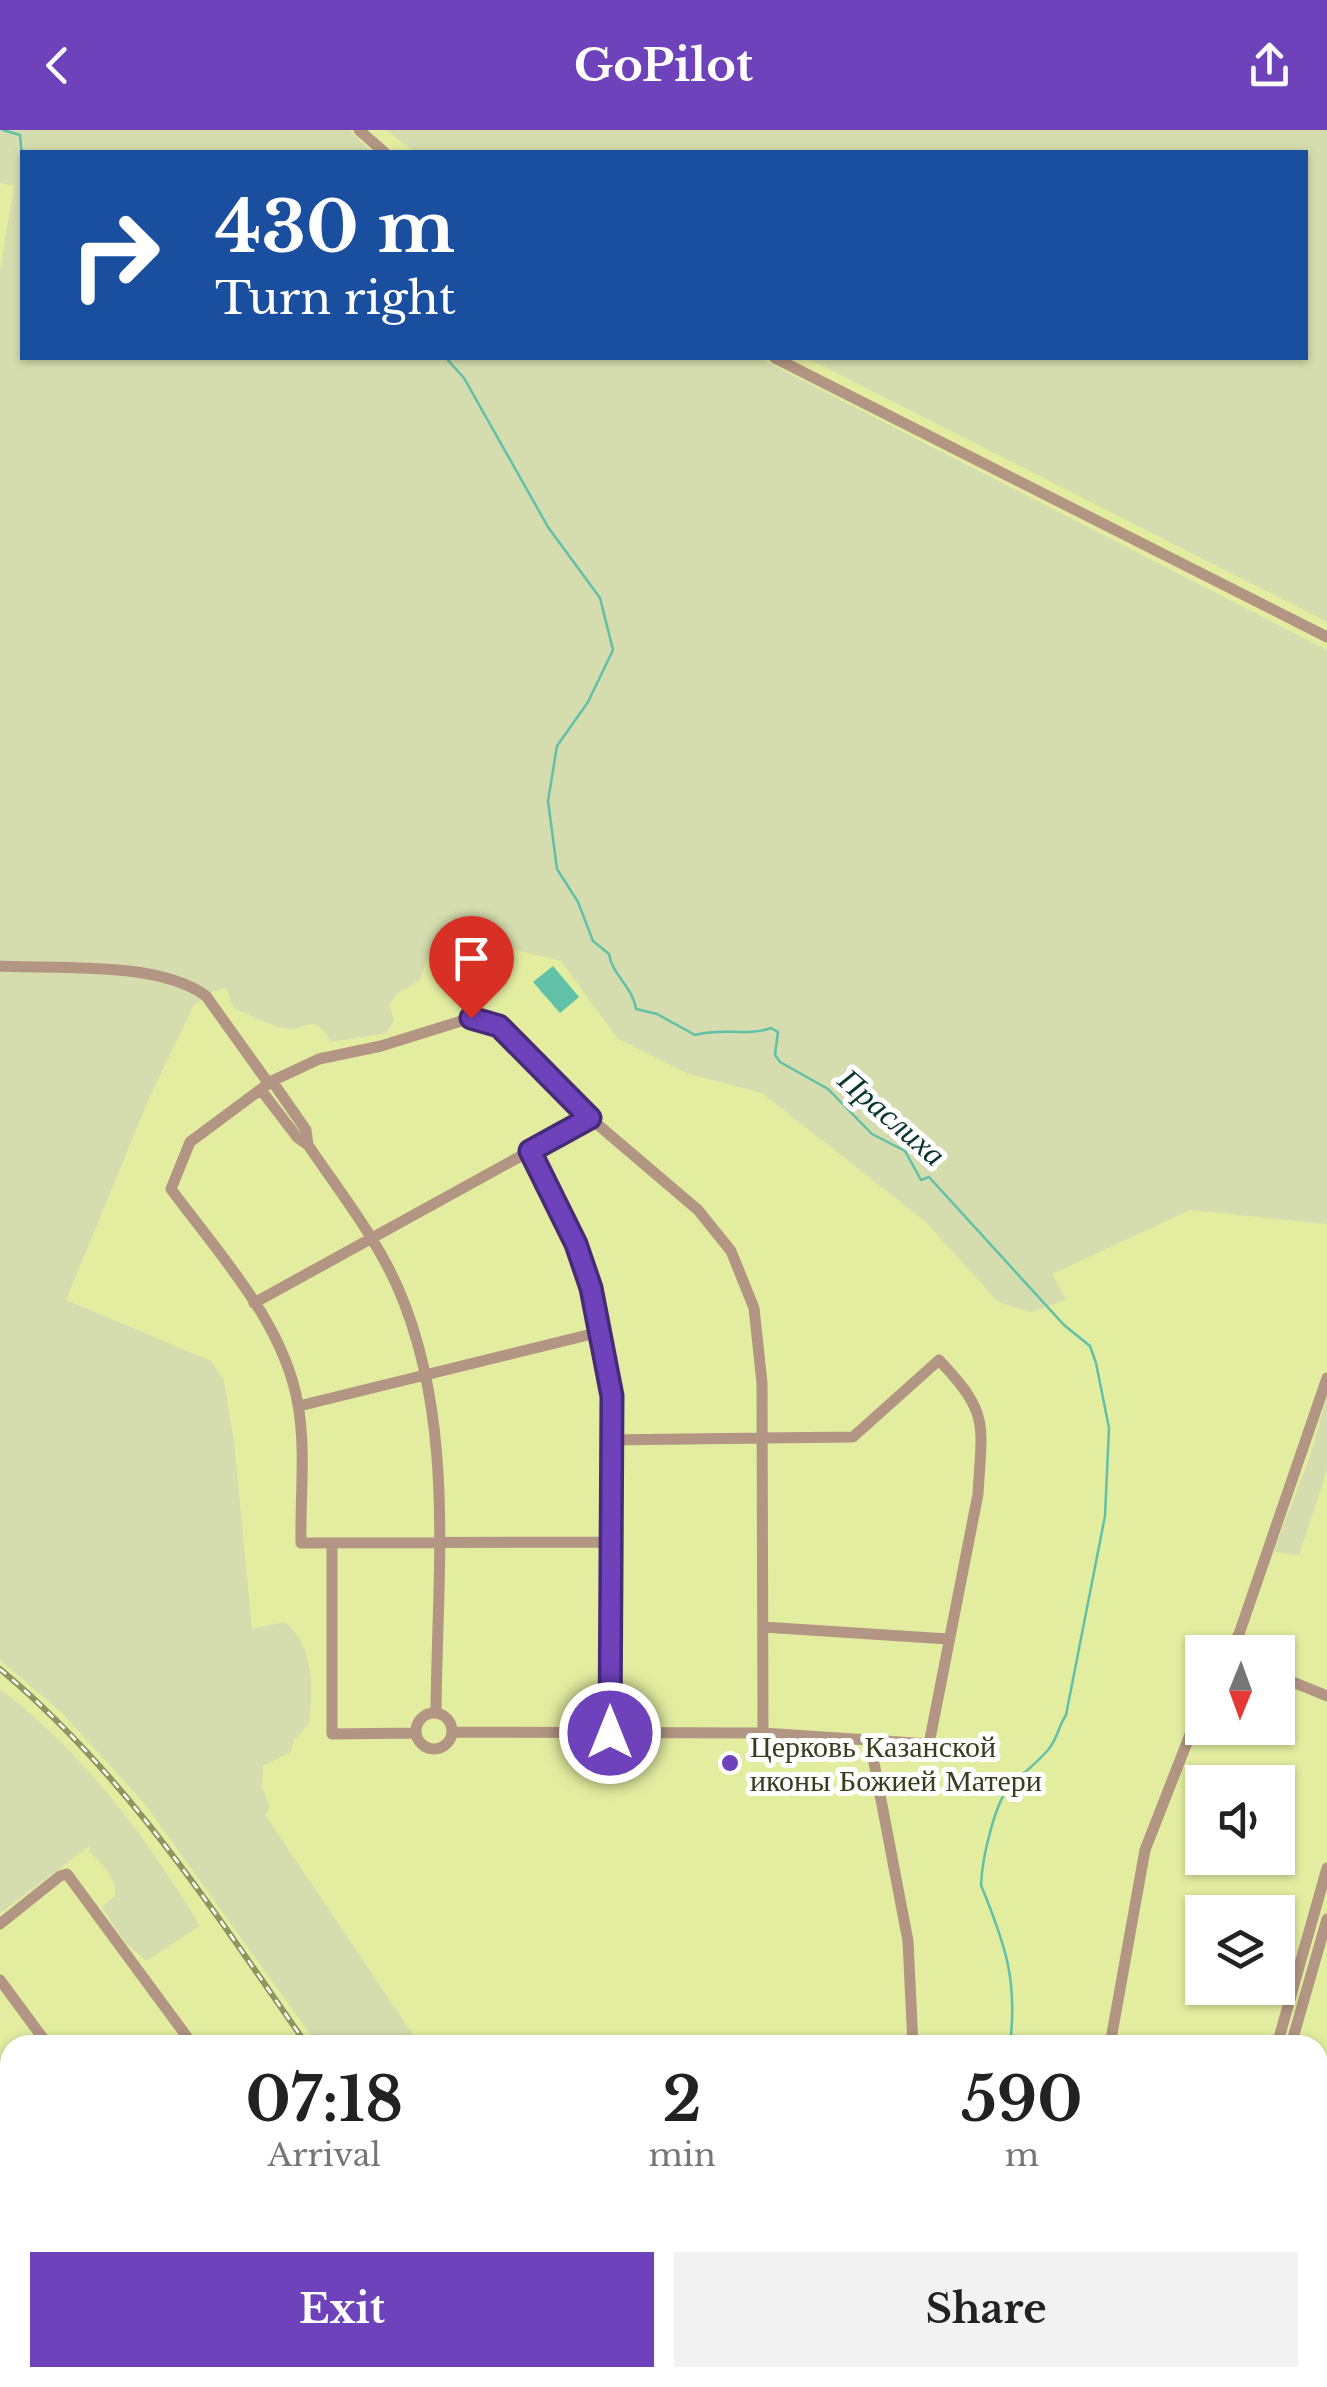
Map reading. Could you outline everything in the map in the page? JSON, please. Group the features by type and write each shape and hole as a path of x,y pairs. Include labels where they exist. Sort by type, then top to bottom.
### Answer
{"street":[{"path":"359,130 382,150"},
{"path":"779,360 1327,637"},
{"path":"0,966 145,974 192,986 206,996 267,1085 306,1130 308,1146 372,1238 399,1290 428,1374 438,1460 436,1713"},
{"path":"609,1542 301,1543 299,1406 284,1358 254,1303 171,1188 190,1142 267,1085 319,1059 381,1046 471,1018 499,1026 590,1118 698,1210 731,1251 754,1308 762,1383 763,1733"},
{"path":"254,1303 590,1118"},
{"path":"530,1151 576,1244 591,1288 612,1396 610,1733"},
{"path":"299,1406 600,1332"},
{"path":"452,1732 763,1733 929,1744 978,1494 980,1408 939,1360 853,1437 609,1440"},
{"path":"1238,1635 1327,1378"},
{"path":"332,1544 332,1734 416,1734"},
{"path":"763,1627 948,1639"},
{"path":"1295,1683 1327,1696"},
{"path":"436,1713 450,1724 452,1732 448,1742 435,1748 420,1743 416,1734 418,1723 426,1715 436,1713"},
{"path":"1112,2035 1145,1850 1186,1745"},
{"path":"874,1763 908,1940 913,2035"},
{"path":"1280,2035 1327,1868"},
{"path":"0,1924 67,1874 186,2035"},
{"path":"1294,2035 1327,1920"},
{"path":"0,1980 41,2035"}],"green space":[{"path":"0,130 350,130 369,150 20,150 20,360 763,360 1327,650 1327,1224 1190,1210 1052,1274 1066,1300 1031,1312 998,1302 926,1222 762,1093 686,1073 617,1038 561,961 500,946 434,939 420,980 397,994 389,1005 394,1020 387,1033 331,1042 316,1025 284,1028 234,1008 226,988 194,1005 150,1096 66,1300 211,1361 224,1381 234,1441 252,1629 285,1622 302,1643 310,1669 309,1724 294,1740 291,1752 263,1766 262,1787 270,1808 265,1815 413,2035 311,2035 144,1803 61,1712 0,1660 0,271 14,186 0,183"},
{"path":"386,130 1327,130 1327,622 811,360 1308,360 1308,150 412,150"},
{"path":"1327,1395 1327,1470 1299,1555 1275,1552 1311,1454"},
{"path":"0,1689 86,1768 135,1828 200,1926 146,1961 125,1942 102,1907 115,1896 114,1883 89,1852 91,1845 0,1913"}],"water":[{"path":"553,966 579,997 560,1013 533,982"}],"waterway":[{"name":"Праслиха","path":"3,130 20,135 21,150"},
{"name":"Праслиха","path":"448,360 464,378 548,527 600,598 613,650 588,702 557,746 548,801 557,869 578,902 593,941 609,954 636,1009 657,1014 695,1035 771,1028 778,1032 775,1055 780,1062 828,1089 872,1134 905,1151 921,1180 929,1177 1064,1325 1090,1346 1096,1363 1109,1428 1105,1516 1066,1715 1048,1750 1015,1780 1001,1800 982,1874 981,1885 1008,1963 1011,2035"}],"railway":[{"path":"0,1669 46,1710 128,1799 202,1895 300,2035"}],"place":[{"name":"Церковь Казанской иконы Божией Матери","path":"730,1763"}],"route":[{"path":"471,1018 499,1026 590,1118 530,1151 576,1244 591,1288 612,1396 610,1733"}]}
